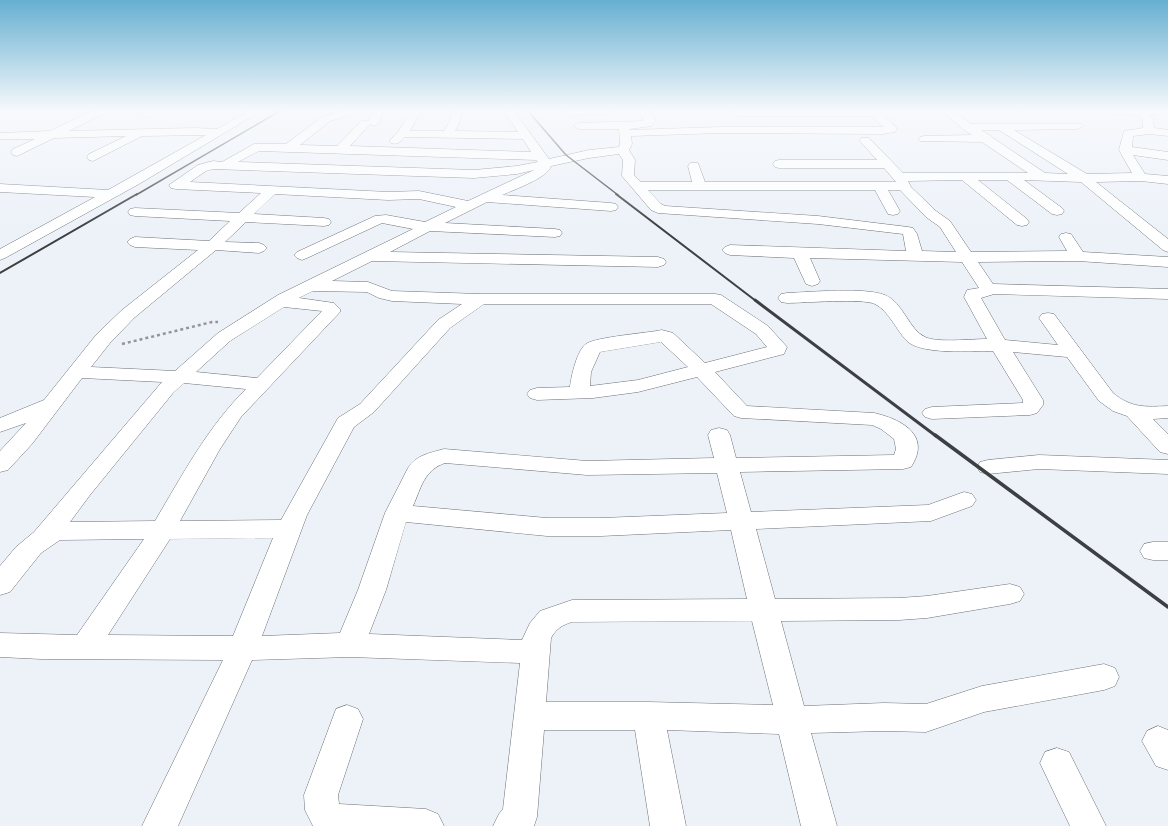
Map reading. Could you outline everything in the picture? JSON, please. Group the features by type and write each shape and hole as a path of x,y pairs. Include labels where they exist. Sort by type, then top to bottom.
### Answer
{"street":[{"path":"17,152 22,150"},
{"path":"93,157 108,150"},
{"path":"0,255 189,150"},
{"path":"223,166 250,150"},
{"path":"328,150 387,151 542,160 623,150 629,160 628,176 656,207 663,210 818,220 898,229 908,231 910,234 915,256"},
{"path":"0,585 33,545 44,536 71,506 82,490 166,389 224,337 281,301 477,202 533,176 544,169 542,160 535,150"},
{"path":"874,150 931,214 945,224 988,289"},
{"path":"1004,150 1042,177"},
{"path":"1038,150 1084,178 1168,247"},
{"path":"1125,150 1168,156"},
{"path":"1125,150 1141,177"},
{"path":"373,171 387,151"},
{"path":"542,160 517,170 474,174 223,166 205,167 176,186 388,196 420,195 477,202 611,206"},
{"path":"779,164 888,164"},
{"path":"694,166 699,185"},
{"path":"636,186 699,185 880,187 902,182 966,177 1010,176 1084,178 1141,177 1168,180"},
{"path":"1010,176 1057,211"},
{"path":"966,177 1022,222"},
{"path":"880,187 893,211"},
{"path":"0,188 111,194"},
{"path":"0,465 24,439 93,351 128,314 212,246 240,218 271,191"},
{"path":"135,212 324,222"},
{"path":"302,255 380,219 427,227 555,233"},
{"path":"1066,237 1078,256"},
{"path":"135,242 259,248"},
{"path":"730,250 967,257 1078,256 1168,262"},
{"path":"800,253 812,281"},
{"path":"371,256 658,262"},
{"path":"310,286 368,287 375,288 385,295 392,296 480,299 715,299 762,330 778,347 777,350 638,386 579,393 537,394"},
{"path":"932,413 1021,409 1030,408 1033,405 1033,400 999,345 972,297 975,292 987,292 988,289 1168,294"},
{"path":"787,298 862,296 880,299 888,305 913,337 920,342 937,346 999,345 1073,352"},
{"path":"160,826 243,648 295,515 346,423 367,408 444,324 480,299"},
{"path":"85,647 162,531 209,448 234,413 331,312 331,309 328,307 281,301"},
{"path":"1048,318 1106,397 1113,404 1121,409 1135,413 1168,412"},
{"path":"350,645 372,590 397,513 419,468 428,461 444,456 587,468 903,462 907,449 905,436 889,424 874,419 741,412 701,369 667,337 662,336 601,345 592,348 589,351 581,372 579,393"},
{"path":"77,372 179,377 262,384"},
{"path":"0,426 51,404"},
{"path":"1135,413 1168,447"},
{"path":"719,435 819,826"},
{"path":"988,467 1039,462 1168,467"},
{"path":"397,513 546,527 601,527 931,513 964,500"},
{"path":"44,536 56,531 289,529"},
{"path":"511,826 520,816 537,638 544,623 556,616 572,611 899,609 927,607 1010,594"},
{"path":"5,651 85,647 243,648 350,645 536,652"},
{"path":"530,716 648,716 792,720 884,717 926,718 982,699 1104,677"},
{"path":"648,716 668,826"},
{"path":"347,719 321,795 322,810 328,818 338,821 426,826"},
{"path":"1057,763 1088,826"}],"path":[{"path":"93,351 212,322 247,322"}],"railway":[{"path":"136,195 214,150"},
{"path":"561,150 566,155 618,195"},
{"path":"0,273 137,194"},
{"path":"616,194 756,301"},
{"path":"755,300 936,436"},
{"path":"935,435 1168,607"}]}
